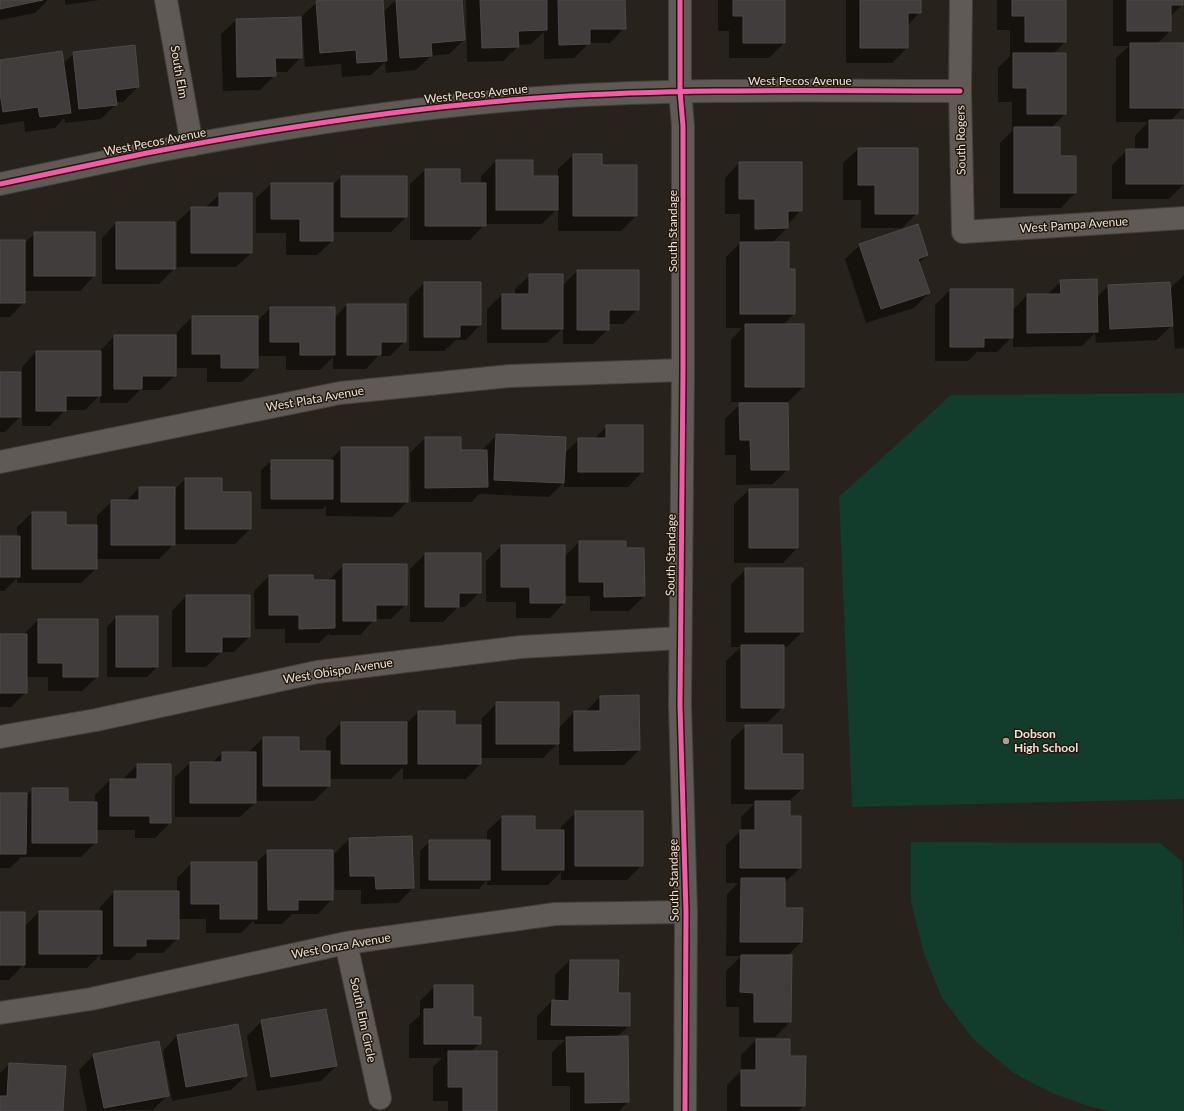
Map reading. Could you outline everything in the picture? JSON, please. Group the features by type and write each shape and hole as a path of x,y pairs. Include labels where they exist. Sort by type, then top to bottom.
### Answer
{"street":[{"name":"South Elm","path":"166,0 192,145"},
{"name":"South Standage","path":"680,0 680,91 683,126 683,370 680,705 686,912 685,1111"},
{"name":"South Rogers","path":"961,0 960,91 963,232"},
{"name":"West Pecos Avenue","path":"0,184 146,153 192,145 356,117 452,106 551,97 680,91 960,91"},
{"name":"West Pampa Avenue","path":"963,232 1184,218"},
{"name":"West Plata Avenue","path":"0,462 340,393 510,376 683,370"},
{"name":"West Obispo Avenue","path":"0,737 96,720 317,672 521,647 680,638"},
{"name":"West Onza Avenue","path":"0,1013 91,999 346,943 555,914 686,912"},
{"name":"South Elm Circle","path":"346,943 380,1098"}],"green space":[{"path":"1184,393 1184,799 852,807 839,497 951,395"},
{"path":"911,842 1160,843 1182,861 1184,948 1184,1111 1110,1111 1091,1107 1052,1093 1015,1074 974,1040 942,998 924,954 911,902"}],"building":[{"path":"0,0 43,0 0,9"},
{"path":"383,0 387,61 357,63 356,50 320,53 316,1"},
{"path":"396,0 462,0 465,40 431,43 432,56 400,58"},
{"path":"480,0 547,0 547,30 518,31 519,47 482,48"},
{"path":"558,0 625,0 626,29 590,29 590,44 559,45"},
{"path":"733,0 785,0 785,43 743,43 743,16 733,16"},
{"path":"860,0 921,0 921,13 908,13 908,48 860,48"},
{"path":"1012,0 1066,0 1066,42 1025,42 1025,16 1012,16"},
{"path":"1127,0 1183,0 1183,5 1171,5 1171,31 1127,31"},
{"path":"301,17 302,58 275,58 276,76 237,77 236,19"},
{"path":"1130,43 1184,43 1184,108 1130,108"},
{"path":"135,45 139,87 115,90 117,105 79,109 73,52"},
{"path":"62,51 71,113 40,117 38,107 3,112 0,93 0,60"},
{"path":"1013,53 1066,53 1066,114 1027,114 1027,88 1013,88"},
{"path":"1149,120 1184,120 1184,184 1126,184 1126,149 1149,149"},
{"path":"1014,127 1060,127 1060,156 1076,156 1076,193 1014,193"},
{"path":"858,148 918,148 918,214 875,214 875,185 858,185"},
{"path":"573,154 602,154 602,165 637,165 637,216 573,216"},
{"path":"496,160 533,160 533,176 558,176 558,210 496,210"},
{"path":"739,162 802,162 802,211 788,211 788,228 755,229 755,199 739,199"},
{"path":"425,169 460,169 460,183 486,183 486,226 425,226"},
{"path":"341,176 407,176 407,217 341,217"},
{"path":"271,183 333,183 333,241 300,241 300,219 271,219"},
{"path":"219,193 252,193 252,253 191,253 191,207 219,207"},
{"path":"116,222 175,222 175,269 116,269"},
{"path":"918,224 928,255 918,259 930,293 881,309 859,244"},
{"path":"34,232 95,232 95,276 34,276"},
{"path":"0,240 25,240 25,303 0,303"},
{"path":"740,242 789,242 789,269 795,269 795,314 740,314"},
{"path":"577,270 639,270 639,310 609,310 609,330 577,330"},
{"path":"529,274 563,274 563,329 502,329 502,294 529,294"},
{"path":"1097,279 1098,332 1027,333 1027,294 1061,294 1060,280"},
{"path":"424,282 481,282 481,325 460,325 460,337 424,337"},
{"path":"1170,282 1173,326 1110,329 1108,285"},
{"path":"950,289 1013,289 1013,338 984,338 984,347 950,347"},
{"path":"347,304 406,304 406,342 381,342 381,355 347,355"},
{"path":"270,307 335,307 335,355 300,355 300,342 270,342"},
{"path":"192,316 258,316 258,368 221,368 221,354 192,354"},
{"path":"745,324 804,324 804,387 745,387"},
{"path":"114,335 176,335 176,376 142,376 142,389 114,389"},
{"path":"36,351 101,351 101,396 66,396 66,411 36,411"},
{"path":"0,372 21,372 21,417 0,417"},
{"path":"739,403 788,403 789,470 751,470 750,440 740,440"},
{"path":"606,425 643,425 643,472 578,472 578,438 606,438"},
{"path":"496,434 566,437 564,483 494,480"},
{"path":"425,437 461,437 461,450 487,450 488,487 425,488"},
{"path":"341,447 408,447 408,502 341,502"},
{"path":"271,460 333,460 333,499 271,499"},
{"path":"185,478 222,478 222,492 251,492 251,529 185,529"},
{"path":"139,487 175,487 175,545 111,545 111,500 139,500"},
{"path":"749,489 798,489 798,548 749,548"},
{"path":"32,512 66,512 66,525 97,525 97,569 32,569"},
{"path":"0,536 20,536 20,577 0,577"},
{"path":"579,541 626,541 626,548 644,548 645,596 604,597 604,582 579,582"},
{"path":"501,545 565,545 565,603 530,603 530,587 501,587"},
{"path":"425,553 481,553 481,593 459,593 459,607 425,607"},
{"path":"343,564 407,564 407,605 376,605 376,621 343,621"},
{"path":"745,568 803,568 803,632 745,632"},
{"path":"269,575 313,575 313,580 335,580 335,628 299,629 299,615 269,615"},
{"path":"186,595 250,595 250,637 222,637 222,652 186,652"},
{"path":"116,616 158,616 158,667 116,667"},
{"path":"38,619 98,619 98,677 63,677 63,663 38,663"},
{"path":"0,634 27,634 27,693 0,693"},
{"path":"741,645 784,645 784,708 741,708"},
{"path":"639,695 640,750 574,751 574,711 600,711 600,696"},
{"path":"496,702 559,702 559,744 496,744"},
{"path":"418,711 455,711 455,725 481,725 481,764 418,764"},
{"path":"341,722 407,722 407,764 341,764"},
{"path":"745,725 782,725 782,754 803,754 803,789 745,789"},
{"path":"263,737 299,737 299,751 330,751 330,786 263,786"},
{"path":"222,752 256,752 256,803 190,803 190,762 222,762"},
{"path":"137,764 171,764 171,823 150,823 150,816 110,816 110,779 137,779"},
{"path":"32,788 68,788 68,802 97,802 97,843 32,843"},
{"path":"0,793 27,793 26,854 0,854"},
{"path":"755,801 790,801 790,816 801,816 801,868 740,868 740,830 755,830"},
{"path":"575,811 643,811 643,866 575,866"},
{"path":"502,816 535,816 535,830 564,830 564,870 502,870"},
{"path":"412,836 414,888 376,889 375,876 350,876 349,838"},
{"path":"429,840 490,840 490,880 429,880"},
{"path":"267,850 333,850 333,900 298,900 298,910 268,910"},
{"path":"191,862 257,862 257,919 220,919 220,904 191,904"},
{"path":"741,878 785,878 785,908 803,908 802,942 740,942"},
{"path":"114,891 179,891 179,939 146,939 146,946 114,946"},
{"path":"39,911 102,911 102,954 39,954"},
{"path":"0,912 25,912 25,965 0,965"},
{"path":"741,955 792,955 791,1022 754,1022 754,993 740,992"},
{"path":"570,960 619,960 618,993 630,993 630,1026 551,1025 552,1000 569,1001"},
{"path":"434,985 473,985 473,1017 481,1017 481,1044 424,1044 424,1009 434,1009"},
{"path":"326,1009 337,1066 271,1077 261,1020"},
{"path":"238,1024 247,1076 186,1087 177,1035"},
{"path":"628,1036 629,1102 585,1103 585,1072 567,1072 566,1037"},
{"path":"756,1039 790,1039 790,1056 806,1056 805,1106 741,1106 741,1070 756,1070"},
{"path":"159,1041 169,1096 104,1108 93,1054"},
{"path":"448,1051 497,1051 497,1111 463,1111 463,1087 448,1087"},
{"path":"9,1063 66,1066 63,1111 0,1111 0,1096 7,1096"}],"cycle path":[{"path":"680,0 680,91 683,126 683,370 680,705 686,912 685,1111"},
{"path":"0,184 147,153 298,126 399,112 501,101 654,92 960,91"}],"place":[{"name":"Dobson High School","path":"1006,741"}]}
